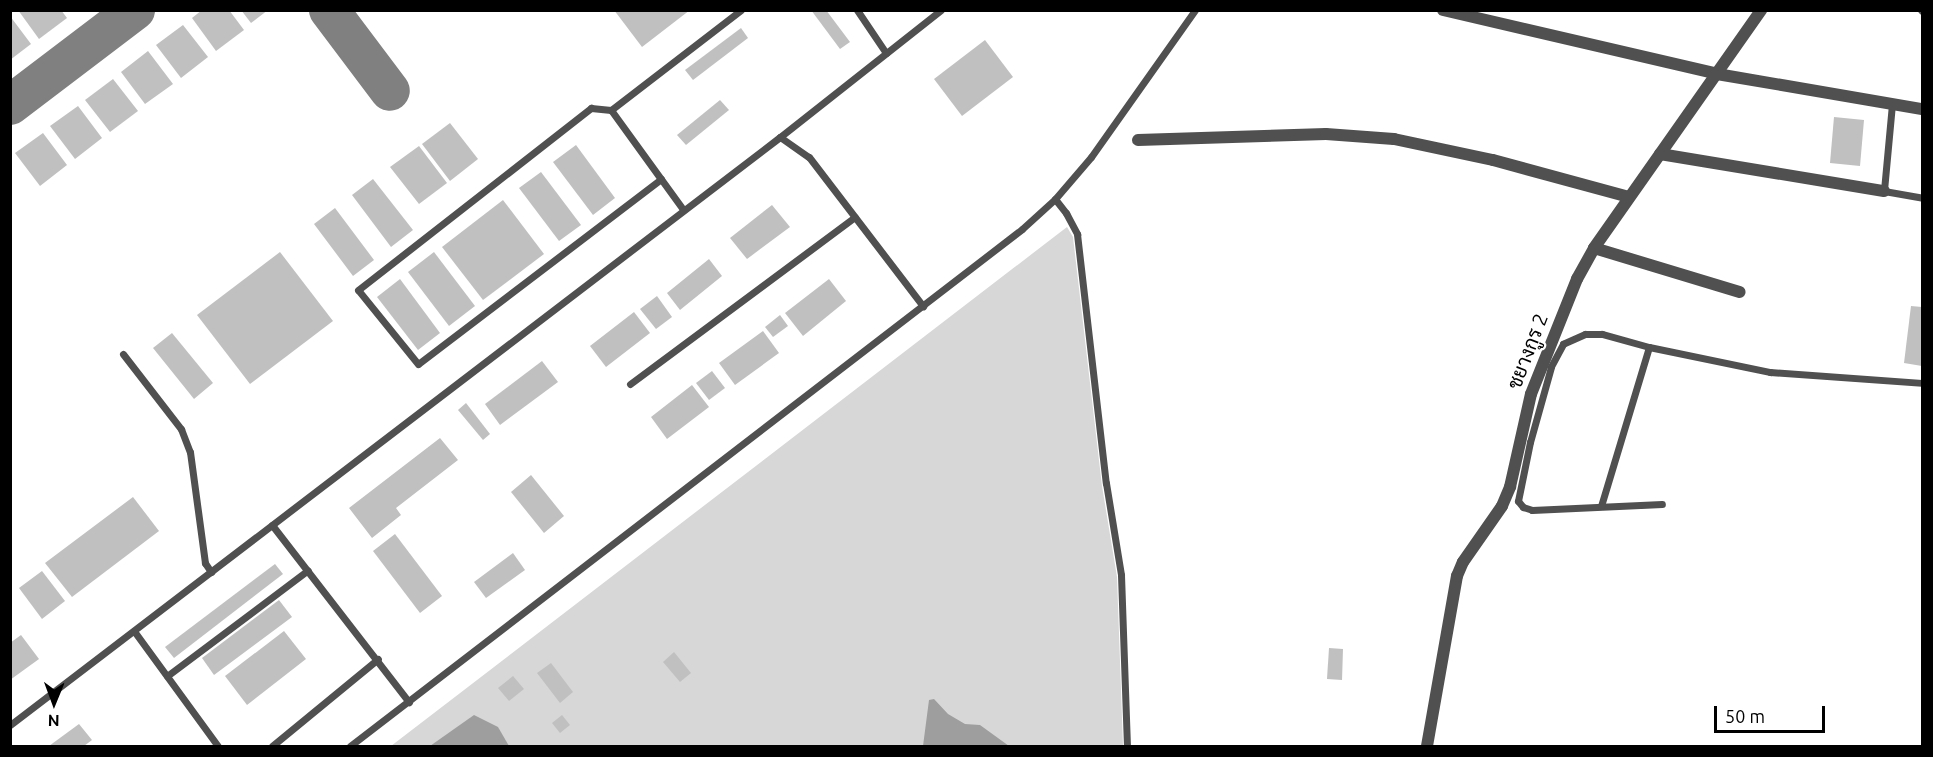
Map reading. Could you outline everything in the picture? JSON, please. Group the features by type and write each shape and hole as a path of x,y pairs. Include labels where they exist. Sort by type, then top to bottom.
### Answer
{"street":[{"path":"1443,10 1717,74 1923,109"},
{"path":"1496,24 1498,10"},
{"name":"ชยางกูร 2","path":"1427,747 1457,576 1463,562 1502,506 1510,487 1531,394 1577,279 1594,248 1761,10"},
{"path":"1138,140 1326,134 1394,139 1493,160 1629,197"},
{"path":"1660,154 1884,191"},
{"path":"1594,248 1740,292"}],"lane":[{"path":"611,111 741,10"},
{"path":"857,10 886,53"},
{"path":"10,725 780,137 941,10"},
{"path":"350,747 923,306 1055,199 1091,157 1196,10"},
{"path":"1892,104 1884,191 1923,198"},
{"path":"661,179 418,364 358,290 591,108 611,111 661,179 683,209"},
{"path":"780,137 809,157 923,306"},
{"path":"1055,199 1066,213 1077,234 1106,483 1121,575 1127,747"},
{"path":"630,384 855,217"},
{"path":"1662,504 1532,510 1523,507 1518,501 1530,442 1551,367 1563,344 1585,334 1602,334 1649,347 1770,372 1923,383"},
{"path":"1602,506 1649,347"},
{"path":"123,354 184,437 190,452 205,563 211,572"},
{"path":"272,525 378,659 409,702"},
{"path":"166,676 308,570"},
{"path":"134,631 218,747"},
{"path":"272,747 378,659"}],"shaded area":[{"path":"1067,227 1073,237 1102,486 1117,577 1123,746 391,746"},
{"path":"934,699 948,714 965,724 980,725 1009,746 923,746 929,700"},
{"path":"474,715 498,727 509,746 430,746"}],"building":[{"path":"18,10 61,10 67,18 39,39"},
{"path":"202,10 229,10 244,30 216,51 192,18"},
{"path":"241,10 268,10 251,23"},
{"path":"614,10 690,10 642,47"},
{"path":"811,10 826,10 850,42 840,49"},
{"path":"10,16 31,44 10,60"},
{"path":"183,25 208,57 181,78 156,45"},
{"path":"741,28 748,38 693,80 685,70"},
{"path":"985,40 1013,77 962,116 934,79"},
{"path":"148,51 173,84 145,104 121,72"},
{"path":"113,79 138,111 110,132 85,100"},
{"path":"720,100 729,110 686,145 677,135"},
{"path":"78,106 102,138 75,159 50,126"},
{"path":"1834,117 1864,120 1860,166 1830,163"},
{"path":"450,123 478,159 450,181 422,144"},
{"path":"43,133 67,165 40,186 15,153"},
{"path":"576,145 615,198 593,215 553,162"},
{"path":"419,146 447,183 419,204 390,167"},
{"path":"541,172 581,225 559,241 519,188"},
{"path":"373,179 413,230 391,247 352,195"},
{"path":"503,200 544,254 483,300 442,247"},
{"path":"772,205 790,227 747,259 730,238"},
{"path":"335,208 374,260 353,276 314,224"},
{"path":"280,252 333,321 250,384 197,315"},
{"path":"434,252 475,306 449,326 408,272"},
{"path":"709,259 722,276 680,310 667,293"},
{"path":"400,279 440,333 418,350 377,297"},
{"path":"829,279 846,301 803,336 785,313"},
{"path":"657,296 672,317 656,329 640,309"},
{"path":"1911,306 1922,307 1922,366 1904,363"},
{"path":"634,312 650,333 606,367 590,346"},
{"path":"780,315 788,326 773,337 765,327"},
{"path":"763,331 779,353 735,385 719,363"},
{"path":"172,333 213,383 194,399 153,348"},
{"path":"542,361 558,382 500,425 485,404"},
{"path":"712,371 725,388 709,400 696,383"},
{"path":"692,385 709,407 667,439 651,417"},
{"path":"466,403 490,434 483,440 458,410"},
{"path":"440,438 458,460 396,508 401,515 372,538 349,508"},
{"path":"531,475 564,516 544,533 511,492"},
{"path":"133,497 159,531 72,597 45,563"},
{"path":"395,534 442,596 420,613 373,551"},
{"path":"513,553 525,570 486,598 474,582"},
{"path":"275,564 283,574 174,658 165,647"},
{"path":"42,571 65,601 42,619 19,588"},
{"path":"279,600 292,617 214,675 202,658"},
{"path":"284,631 306,659 247,705 225,676"},
{"path":"21,635 39,659 10,680 10,643"},
{"path":"1329,648 1343,649 1342,680 1327,679"},
{"path":"674,652 691,673 680,682 663,662"},
{"path":"551,663 573,692 560,703 537,673"},
{"path":"513,676 524,689 509,701 498,688"},
{"path":"562,715 570,725 560,733 552,723"},
{"path":"79,724 92,740 84,746 49,746"}],"taxiway":[{"path":"10,105 135,10"},
{"path":"329,10 390,91"}]}
